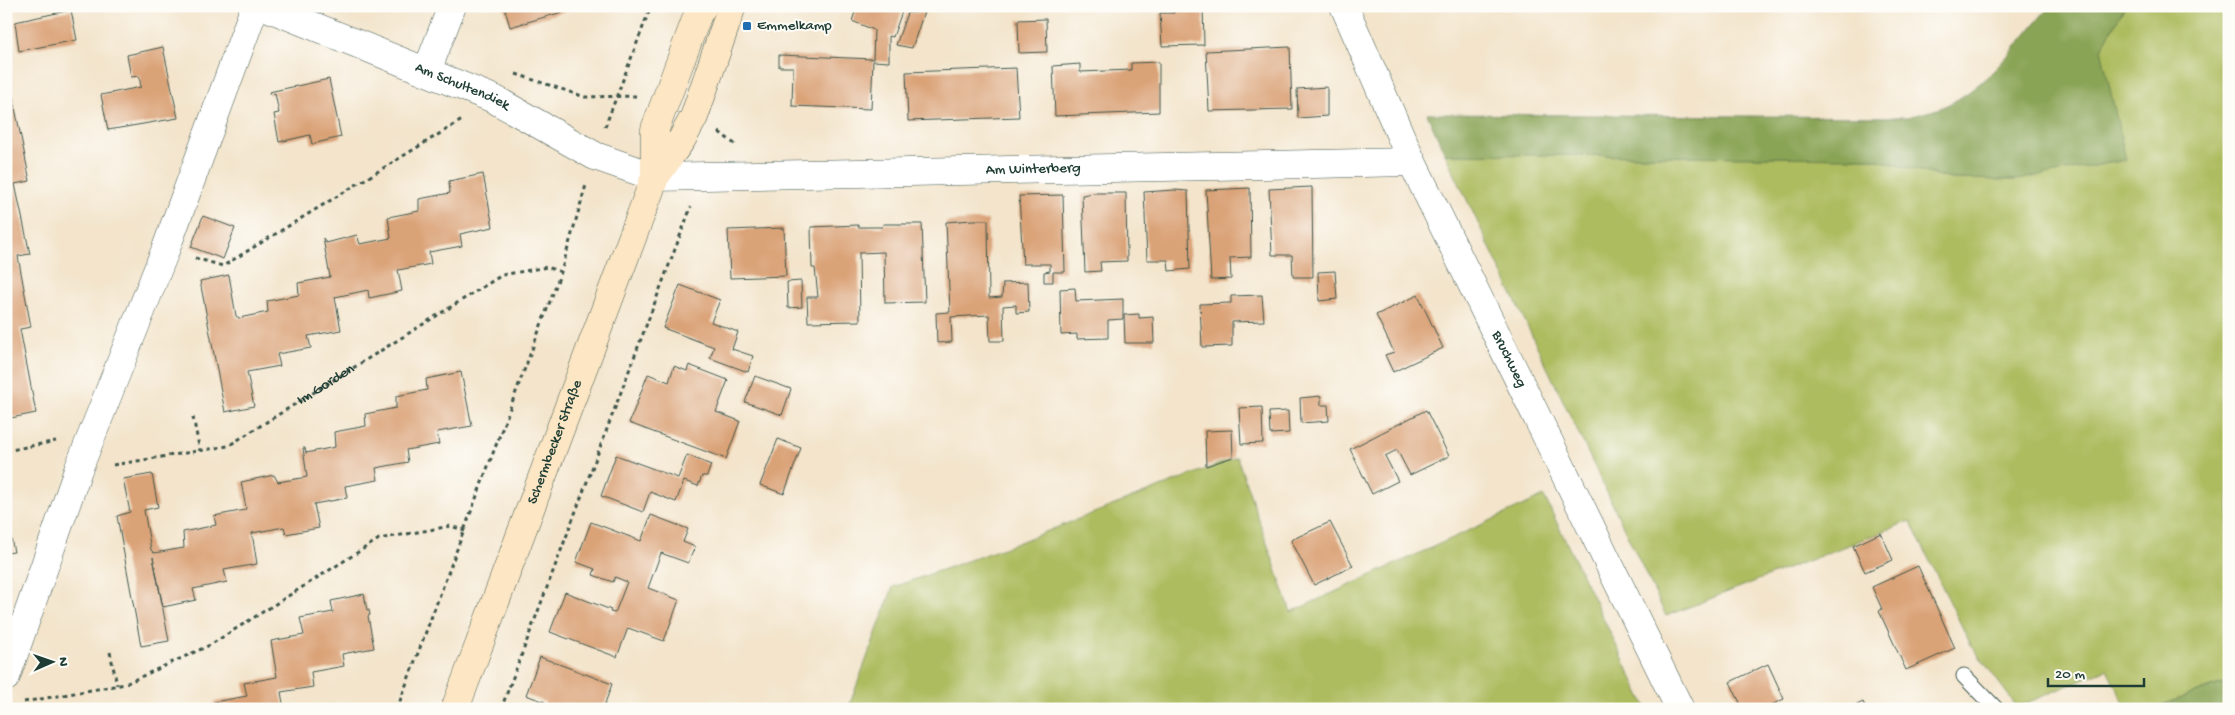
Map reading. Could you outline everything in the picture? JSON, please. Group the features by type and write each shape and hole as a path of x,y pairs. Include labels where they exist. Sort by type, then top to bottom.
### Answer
{"main road":[{"name":"Schermbecker Straße","path":"655,177 656,129 694,23 703,6"},
{"name":"Schermbecker Straße","path":"455,709 655,177 682,139 694,117 732,6"}],"street":[{"path":"6,677 78,470 166,251 255,6"},
{"name":"Am Schultendiek","path":"264,6 427,70 494,99 595,156 655,177"},
{"path":"427,70 452,6"},
{"name":"Bruchweg","path":"1344,6 1412,162 1680,709"},
{"name":"Am Winterberg","path":"655,177 1412,162"}],"lane":[{"path":"1964,676 1996,709"}],"path":[{"path":"511,73 585,97 617,95 651,6"},
{"path":"166,251 223,266 494,99"},
{"path":"397,709 561,272 595,156"},
{"path":"501,709 691,206 701,175"},
{"name":"Im Gorden","path":"78,470 228,446 502,275 547,267 561,272"},
{"path":"193,417 200,451"},
{"path":"6,450 92,436"},
{"path":"16,703 125,684 210,645 379,539 451,526 465,531"},
{"path":"110,652 117,685"}],"green space":[{"path":"2050,6 2125,6 2101,49 2126,160 2016,180 1951,179 1871,158 1445,154 1427,114 1907,117 1940,108 1957,100 1973,89 2014,49"},
{"path":"2125,6 2219,6 2229,19 2229,696 2222,683 2151,709 2127,709 2107,669 2017,707 1971,645 1910,521 1666,616 1445,154 1871,158 1951,179 2016,180 2125,160 2101,49"},
{"path":"1237,457 1291,612 1544,496 1647,709 848,709 893,587 1012,545"},
{"path":"2223,683 2229,696 2229,709 2151,709"}],"building":[{"path":"504,6 580,6 580,7 510,27"},
{"path":"857,6 904,6 893,37 889,36 889,62 873,61 871,109 792,106 793,67 779,67 779,55 873,59 874,30 852,21"},
{"path":"1174,6 1203,6 1204,45 1162,46 1160,13 1174,13"},
{"path":"71,10 77,40 19,51 15,22"},
{"path":"924,12 912,48 896,45 907,13"},
{"path":"1046,19 1047,52 1019,53 1018,20"},
{"path":"163,47 178,118 108,130 101,95 141,87 139,76 131,77 127,55"},
{"path":"1290,47 1292,109 1209,111 1206,51"},
{"path":"1159,62 1159,112 1055,116 1053,66 1080,64 1080,72 1131,70 1131,63"},
{"path":"6,64 30,181 15,184 30,254 18,256 31,327 20,329 36,413 6,419"},
{"path":"1016,68 1019,117 908,121 906,72"},
{"path":"329,79 341,137 312,144 310,135 279,142 274,114 279,113 275,93 270,95 269,92"},
{"path":"1327,87 1327,116 1298,118 1297,89"},
{"path":"483,174 493,227 460,234 462,246 429,252 431,264 398,270 402,291 369,298 368,290 335,297 341,330 308,336 311,348 277,354 280,366 247,372 254,406 225,412 200,281 229,275 236,316 239,318 268,312 267,301 299,295 298,283 330,277 323,238 326,243 357,235 360,244 391,238 388,217 419,211 419,199 450,193 449,181"},
{"path":"1312,187 1313,277 1293,277 1292,255 1272,255 1269,189"},
{"path":"1250,188 1251,257 1230,258 1231,279 1211,280 1206,190"},
{"path":"1188,191 1190,269 1169,271 1168,260 1147,260 1144,192"},
{"path":"1126,193 1127,261 1100,262 1101,271 1085,272 1082,195"},
{"path":"1063,195 1065,272 1053,272 1053,282 1044,282 1044,272 1050,271 1050,264 1023,264 1019,196"},
{"path":"203,216 235,228 223,259 191,247"},
{"path":"988,220 989,298 1002,297 1003,283 1028,282 1029,312 1016,313 1016,305 1003,306 1004,341 990,341 989,315 951,317 952,342 937,343 936,313 950,312 946,222"},
{"path":"883,224 922,224 925,302 885,303 884,252 859,253 860,321 808,322 807,297 818,297 815,268 812,268 811,227 858,225 858,227 882,227"},
{"path":"784,228 786,276 730,278 728,230"},
{"path":"1335,271 1337,299 1319,301 1318,272"},
{"path":"801,281 802,307 788,308 787,282"},
{"path":"680,285 720,300 711,322 738,332 732,349 753,356 748,372 710,358 714,347 663,328"},
{"path":"1075,288 1076,301 1123,299 1123,319 1108,320 1108,338 1077,339 1077,334 1061,335 1060,289"},
{"path":"1262,295 1264,321 1232,322 1232,346 1202,347 1200,304 1231,303 1231,296"},
{"path":"1418,295 1443,348 1393,372 1385,355 1394,352 1376,315"},
{"path":"1139,314 1139,318 1153,317 1154,343 1125,343 1124,315"},
{"path":"689,365 728,380 716,412 740,421 726,459 629,423 648,374 669,382 674,366 687,371"},
{"path":"461,372 472,426 437,432 439,444 406,450 408,462 376,468 378,480 345,486 347,498 314,504 319,528 286,534 284,527 252,533 257,564 224,570 227,582 193,589 196,600 163,607 153,557 169,641 141,646 117,516 130,512 123,479 152,474 158,507 144,510 151,550 154,553 184,548 183,532 216,525 214,516 245,510 241,482 274,475 278,482 307,477 303,448 305,448 306,453 335,447 334,432 366,426 365,414 396,408 396,396 427,390 426,379"},
{"path":"755,376 791,389 782,415 745,402"},
{"path":"1321,396 1321,405 1328,405 1329,421 1301,423 1300,398"},
{"path":"1262,407 1263,443 1241,444 1239,408"},
{"path":"1426,410 1449,456 1410,475 1397,450 1385,456 1398,481 1372,494 1350,449"},
{"path":"1288,411 1289,433 1270,434 1269,412"},
{"path":"1232,430 1233,457 1206,466 1205,431"},
{"path":"778,439 801,448 784,494 760,485"},
{"path":"616,455 678,478 687,455 711,465 707,476 702,476 698,486 684,481 676,502 650,492 643,512 601,496"},
{"path":"6,514 14,552 6,553"},
{"path":"651,515 688,529 683,542 695,547 688,563 661,553 648,588 679,600 664,641 628,628 617,657 550,632 565,592 615,613 627,582 615,577 613,582 593,575 595,569 576,562 591,522 641,541"},
{"path":"1330,522 1353,566 1314,585 1291,540"},
{"path":"1881,533 1893,560 1865,572 1853,546"},
{"path":"1918,566 1955,648 1906,670 1879,611 1882,609 1872,587"},
{"path":"364,594 367,610 369,610 370,615 368,616 374,648 342,654 344,666 311,672 313,687 281,692 284,709 215,709 214,702 247,696 244,683 277,677 271,641 304,635 300,618 333,612 331,601"},
{"path":"540,657 612,684 603,709 543,709 545,702 526,695"},
{"path":"1768,664 1784,699 1763,709 1743,709 1730,682"},
{"path":"1863,702 1866,709 1849,709"}],"place":[{"name":"Emmelkamp","path":"747,26"}]}
